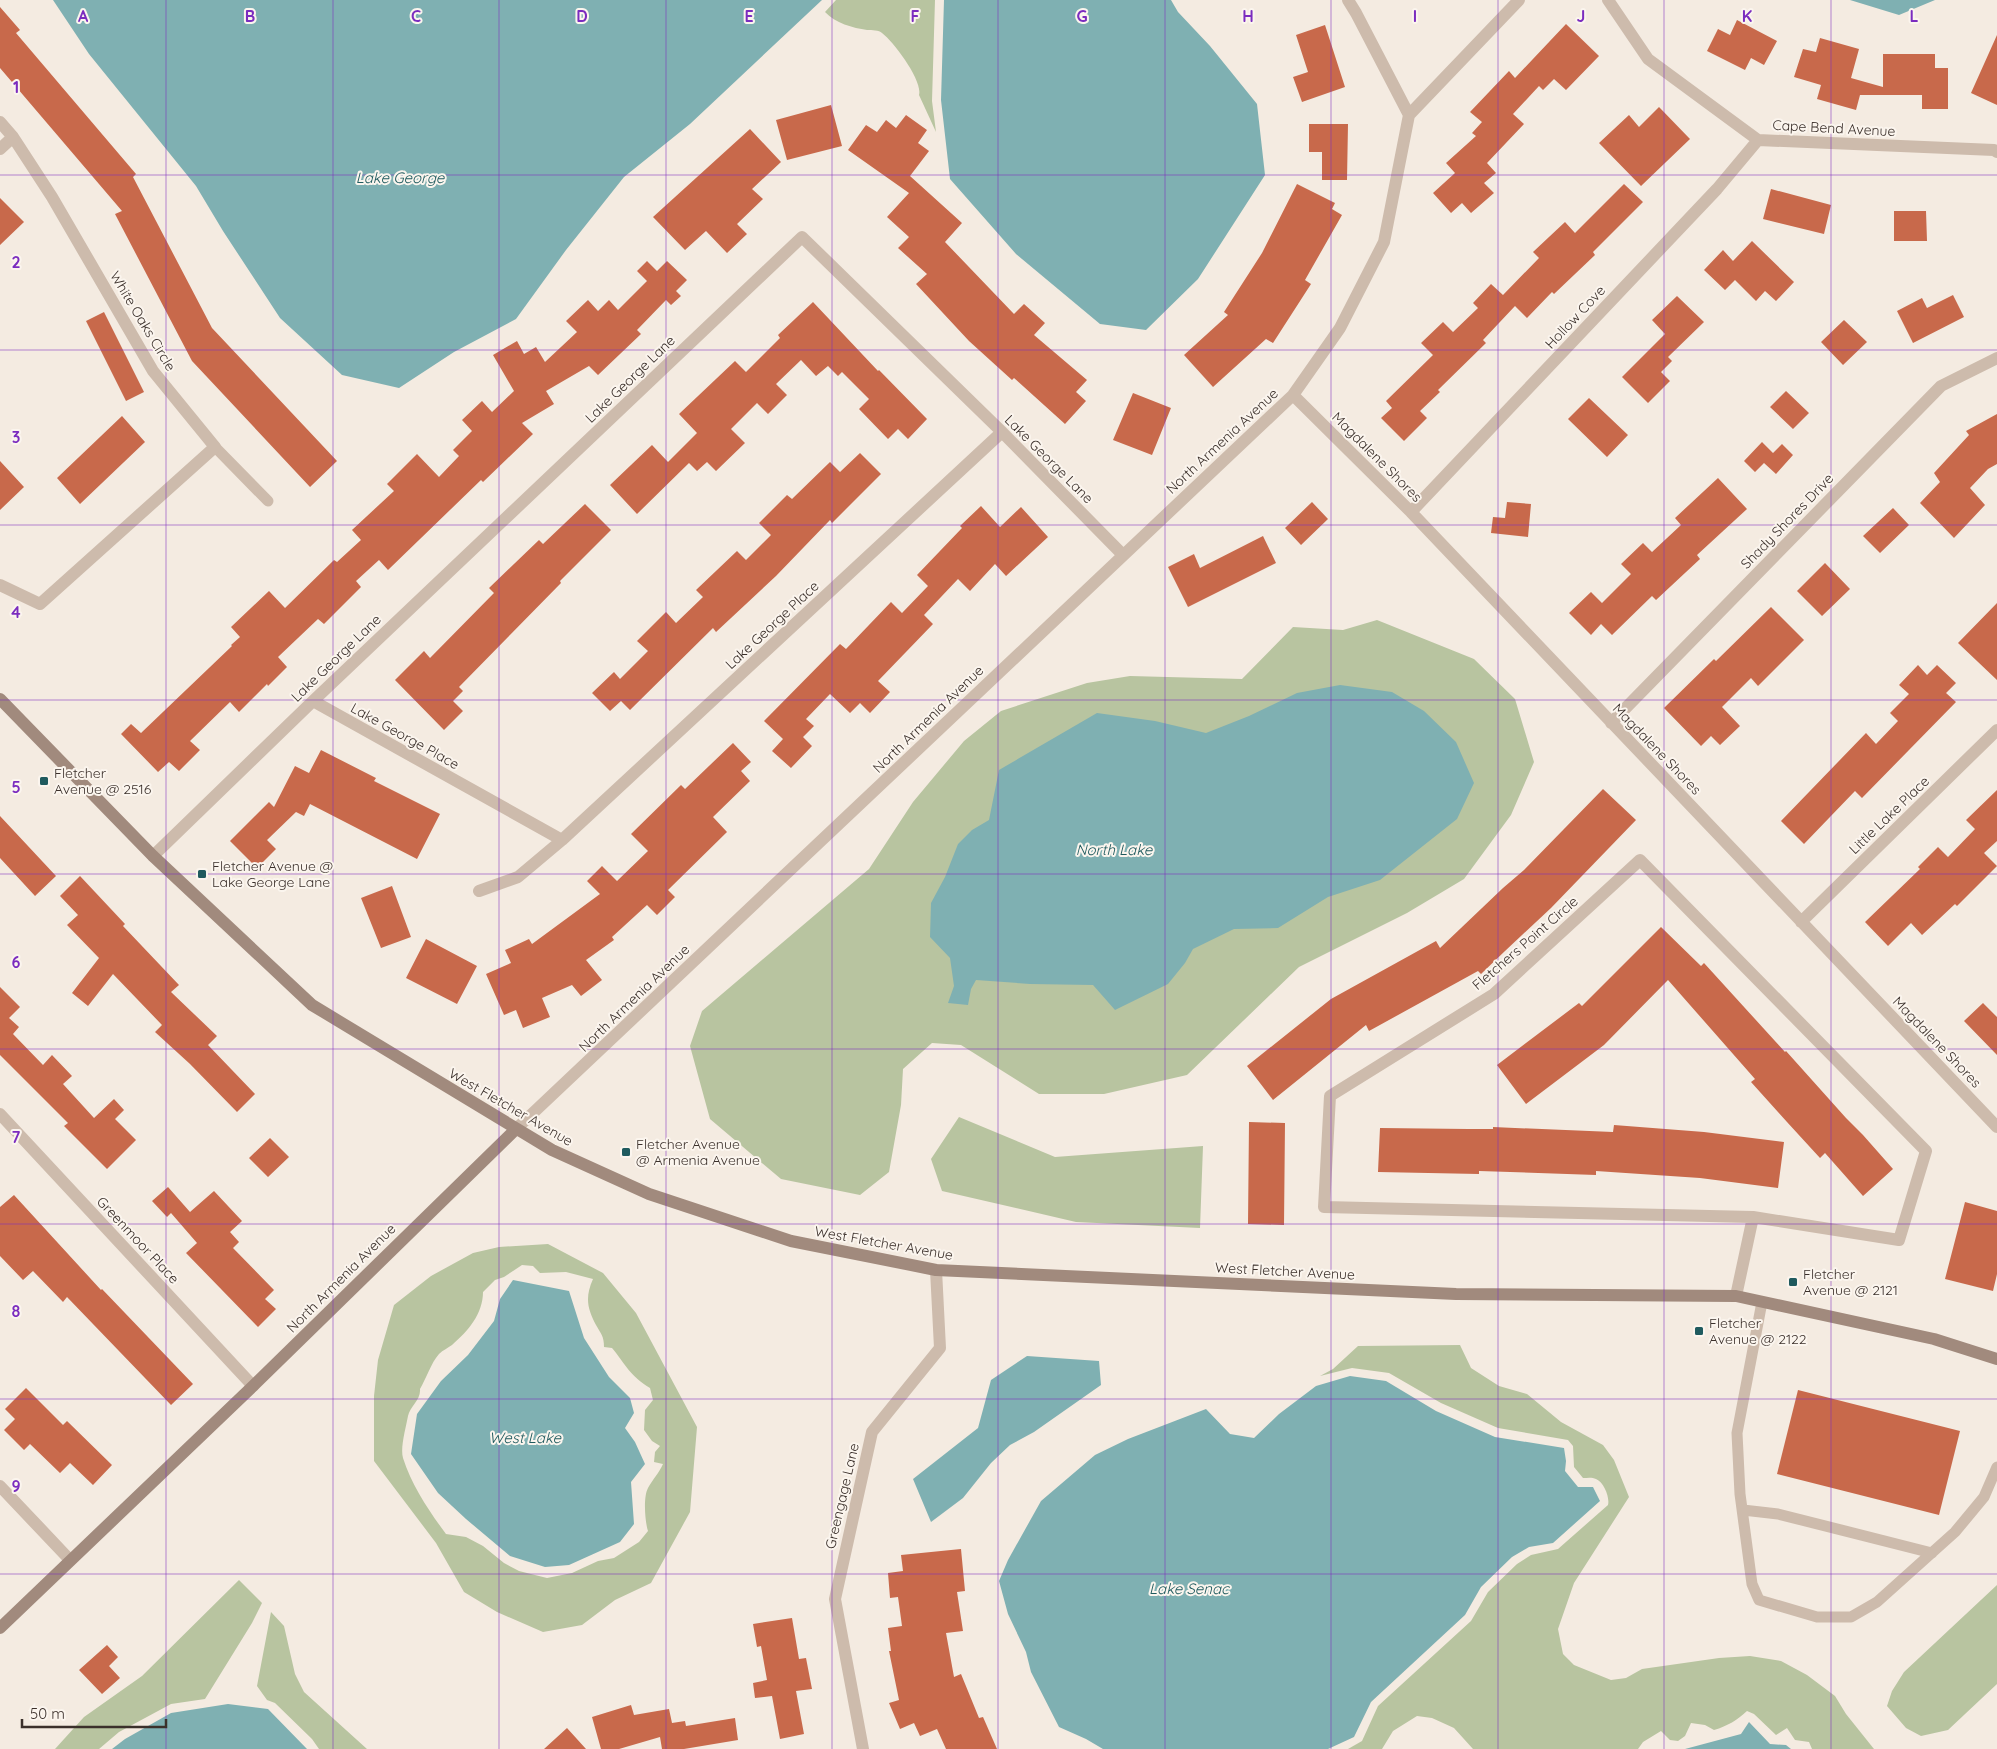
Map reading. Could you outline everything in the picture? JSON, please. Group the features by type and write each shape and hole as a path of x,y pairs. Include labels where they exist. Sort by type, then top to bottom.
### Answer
{"main road":[{"name":"West Fletcher Avenue","path":"0,699 153,856 312,1005 552,1150 659,1197 791,1241 936,1270 1456,1294 1736,1296 1934,1339 1997,1359"},
{"name":"North Armenia Avenue","path":"0,1628 253,1386 516,1129"}],"street":[{"path":"1348,0 1409,115 1519,0"},
{"name":"Cape Bend Avenue","path":"1608,0 1648,58 1758,140 1994,150 1997,152"},
{"name":"North Armenia Avenue","path":"516,1129 1122,554 1293,395 1340,328 1384,242 1409,115"},
{"name":"White Oaks Circle","path":"0,122 13,137 52,196 152,371 215,447"},
{"path":"0,149 13,137"},
{"name":"Hollow Cove","path":"1411,512 1710,197 1758,140"},
{"name":"Lake George Lane","path":"153,856 312,701 802,237 1002,432 1122,554"},
{"name":"Shady Shores Drive","path":"1611,723 1941,386 1997,358"},
{"name":"Magdalene Shores","path":"1293,395 1411,512 1997,1127"},
{"name":"Lake George Place","path":"478,891 518,876 562,840 1002,432"},
{"path":"0,585 40,604 215,447"},
{"name":"Lake George Place","path":"312,701 562,840"},
{"name":"Little Lake Place","path":"1802,922 1997,730"},
{"name":"Fletchers Point Circle","path":"1640,860 1926,1151 1899,1240 1753,1217 1324,1207 1330,1096 1494,994 1640,860"},
{"name":"Greenmoor Place","path":"0,1114 253,1386"},
{"path":"1736,1296 1753,1217"},
{"name":"Greengage Lane","path":"863,1749 835,1599 872,1432 940,1348 936,1270"},
{"path":"0,1486 70,1560"}],"lane":[{"path":"215,447 268,501"},
{"path":"1762,1302 1737,1433 1743,1510 1752,1584 1759,1600 1817,1617 1851,1618 1877,1602 1955,1532 1984,1498 1997,1466"},
{"path":"1743,1510 1778,1514 1932,1552"}],"green space":[{"path":"836,0 935,0 932,101 936,132 919,95 917,81 900,53 881,32 850,26 829,16 825,12"},
{"path":"1377,620 1474,659 1515,699 1534,762 1511,815 1464,879 1407,913 1299,967 1187,1075 1104,1094 1039,1094 961,1045 932,1043 903,1069 901,1105 889,1172 860,1195 781,1179 710,1119 690,1046 702,1011 869,869 913,802 964,741 1001,711 1087,683 1130,676 1242,679 1293,627 1343,630"},
{"path":"959,1117 1055,1157 1203,1146 1200,1228 1076,1222 942,1191 931,1159"},
{"path":"548,1244 603,1273 636,1313 697,1427 690,1512 651,1583 615,1600 582,1625 543,1632 497,1612 464,1592 436,1543 374,1461 374,1396 378,1360 394,1305 431,1276 473,1253 499,1247","holes":["522,1265 533,1266 540,1273 566,1272 593,1279 588,1302 593,1319 603,1338 604,1347 612,1348 633,1375 650,1388 653,1400 645,1410 644,1430 652,1441 660,1446 655,1452 654,1462 663,1464 646,1492 645,1510 648,1531 639,1542 614,1558 598,1561 572,1573 547,1578 519,1571 504,1563 483,1546 466,1537 446,1534 416,1488 402,1454 409,1412 419,1396 420,1389 436,1358 469,1328 480,1308 483,1292 495,1280 504,1277"]},
{"path":"1460,1345 1471,1368 1499,1386 1527,1394 1561,1422 1603,1445 1614,1460 1629,1497 1574,1583 1558,1629 1563,1654 1574,1665 1611,1680 1626,1678 1642,1669 1719,1658 1750,1656 1781,1661 1807,1675 1835,1696 1846,1714 1874,1749 1812,1749 1809,1742 1795,1740 1787,1728 1776,1735 1754,1714 1747,1711 1724,1727 1714,1730 1705,1725 1691,1723 1685,1736 1678,1741 1670,1740 1661,1731 1643,1742 1638,1749 1473,1749 1454,1728 1432,1718 1417,1716 1393,1731 1382,1749 1348,1749 1362,1741 1378,1706 1471,1621 1488,1592 1517,1564 1531,1555 1558,1549 1608,1505 1607,1494 1602,1483 1594,1478 1583,1478 1574,1467 1573,1446 1568,1440 1498,1428 1441,1403 1389,1373 1352,1368 1320,1376 1333,1369 1358,1346"},
{"path":"239,1580 262,1603 252,1623 205,1699 171,1704 119,1732 99,1749 55,1749 84,1717 142,1676"},
{"path":"1997,1585 1997,1684 1948,1730 1921,1736 1906,1728 1887,1706 1892,1691 1904,1672"},
{"path":"271,1612 284,1626 295,1674 304,1692 367,1749 319,1749 312,1739 275,1703 267,1700 257,1686"}],"water":[{"name":"Lake George","path":"53,0 822,0 690,124 624,177 566,250 516,319 454,352 399,388 342,375 280,318 196,186 89,54"},
{"path":"944,0 1171,0 1178,12 1210,46 1257,104 1265,175 1198,279 1146,330 1100,324 1016,254 950,179 941,100"},
{"path":"1850,0 1935,0 1899,15"},
{"name":"North Lake","path":"1340,685 1392,692 1424,711 1456,742 1474,783 1457,819 1380,880 1328,897 1278,928 1234,929 1193,949 1185,963 1168,984 1115,1010 1093,985 1030,984 976,980 971,989 968,1005 948,1003 954,986 950,958 930,937 931,903 945,877 958,844 972,830 989,820 999,770 1097,713 1155,721 1206,733 1249,716 1297,693"},
{"name":"West Lake","path":"513,1280 569,1291 584,1338 609,1377 630,1398 634,1413 625,1428 635,1442 645,1464 631,1482 634,1524 620,1542 569,1565 545,1567 510,1556 438,1493 411,1454 417,1414 441,1381 468,1355 494,1321 500,1299"},
{"path":"1027,1356 1099,1361 1101,1385 1034,1432 1010,1445 991,1463 963,1498 931,1522 913,1479 978,1428 991,1380"},
{"name":"Lake Senac","path":"1350,1376 1386,1381 1436,1411 1495,1437 1564,1448 1565,1471 1578,1487 1593,1487 1600,1501 1553,1543 1529,1547 1512,1557 1481,1587 1465,1615 1371,1702 1354,1737 1328,1749 1103,1749 1059,1727 1031,1672 1026,1652 1008,1614 999,1581 1008,1560 1041,1501 1095,1455 1128,1439 1206,1409 1230,1434 1254,1438 1279,1414 1316,1386"},
{"path":"228,1704 268,1709 307,1749 112,1749 125,1739 171,1713"},
{"path":"1749,1722 1770,1744 1786,1745 1791,1749 1685,1749 1741,1734"}],"building":[{"path":"0,7 20,30 16,33 136,174 133,177 212,328 337,461 310,487 192,361 115,214 122,211 0,68"},
{"path":"1737,20 1777,41 1764,65 1751,58 1745,70 1707,51 1718,29 1730,35"},
{"path":"1566,24 1599,56 1566,90 1554,79 1543,90 1539,86 1513,114 1524,124 1487,163 1496,173 1484,183 1494,193 1471,213 1462,203 1451,213 1433,193 1455,173 1446,163 1476,136 1472,133 1482,122 1470,112 1509,71 1515,78"},
{"path":"1325,25 1345,87 1302,102 1293,77 1308,72 1296,35"},
{"path":"1997,35 1997,105 1971,93"},
{"path":"1820,38 1859,49 1851,78 1883,87 1883,54 1935,54 1935,68 1948,68 1948,109 1922,109 1922,95 1860,95 1856,110 1817,99 1821,85 1794,77 1803,49 1816,52"},
{"path":"831,105 842,146 787,160 776,120"},
{"path":"1659,107 1690,139 1641,186 1599,143 1629,115 1639,127"},
{"path":"906,115 927,130 918,143 929,151 910,176 962,223 945,242 1014,314 1024,304 1045,323 1034,335 1087,380 1076,392 1086,401 1065,424 969,341 916,284 927,274 898,248 909,237 887,217 909,193 848,150 866,125 877,132 886,120 896,128"},
{"path":"1309,124 1348,124 1347,180 1322,180 1322,152 1309,152"},
{"path":"750,129 781,162 752,189 763,199 737,224 747,234 727,253 706,231 685,250 653,217"},
{"path":"1297,184 1335,203 1332,209 1342,215 1305,280 1311,284 1273,343 1266,339 1213,387 1184,355 1228,315 1224,312 1262,253"},
{"path":"1624,184 1643,202 1593,252 1595,255 1554,294 1552,292 1527,318 1515,306 1483,340 1486,343 1438,390 1440,392 1420,411 1427,418 1404,441 1381,418 1392,408 1386,401 1433,355 1421,343 1443,322 1453,332 1478,308 1473,303 1491,284 1503,295 1539,258 1533,252 1565,222 1575,233"},
{"path":"1771,189 1831,205 1824,234 1763,219"},
{"path":"0,198 24,222 0,245"},
{"path":"1894,211 1926,211 1927,241 1894,241"},
{"path":"1752,241 1794,282 1776,301 1765,291 1756,301 1735,280 1725,290 1704,270 1723,250 1733,261"},
{"path":"647,261 657,271 667,261 687,280 676,291 681,296 671,305 666,300 637,330 641,334 598,375 589,366 546,391 554,404 522,423 533,434 483,482 481,480 388,570 379,560 356,581 361,587 324,624 318,619 278,657 287,667 268,686 267,684 239,712 230,702 190,741 200,750 179,771 169,762 158,772 121,734 131,724 141,733 232,646 240,637 231,627 269,591 285,608 334,560 337,562 361,540 352,530 394,491 387,484 417,454 439,477 459,456 453,450 472,431 462,420 482,401 492,412 514,391 493,355 517,341 524,354 536,347 545,362 577,332 566,321 588,300 598,311 609,300 618,310 647,281 637,271"},
{"path":"1953,295 1964,317 1913,343 1897,311 1922,298 1927,308"},
{"path":"1677,296 1704,322 1668,357 1672,361 1661,372 1670,381 1648,403 1622,377 1665,334 1652,320"},
{"path":"813,302 878,371 927,419 908,439 898,429 888,439 859,409 869,399 842,372 838,376 828,366 816,376 801,360 776,384 787,395 768,414 757,403 731,429 745,443 716,471 707,462 697,471 689,463 637,514 610,485 652,445 668,462 697,433 679,414 735,361 746,372 780,338 778,335"},
{"path":"104,312 144,392 126,401 86,321"},
{"path":"1844,320 1867,342 1843,365 1821,342"},
{"path":"1786,391 1809,413 1793,429 1770,407"},
{"path":"1133,393 1171,408 1152,455 1113,440"},
{"path":"1589,398 1628,435 1607,457 1568,419"},
{"path":"1997,414 1997,464 1988,469 1970,488 1985,505 1954,538 1920,503 1940,482 1934,473 1969,435 1966,431"},
{"path":"122,416 145,442 80,504 57,478"},
{"path":"1762,442 1773,453 1782,444 1793,455 1776,474 1764,463 1755,472 1744,461"},
{"path":"860,453 881,474 832,523 830,520 776,576 716,632 713,628 630,710 621,701 610,711 592,693 614,672 620,679 648,651 637,641 666,612 676,623 703,597 696,590 737,551 746,560 771,535 759,523 787,495 792,499 830,462 840,472"},
{"path":"0,461 24,487 0,510"},
{"path":"1718,478 1747,509 1697,555 1700,559 1656,600 1652,596 1612,635 1601,624 1591,635 1569,613 1591,592 1602,603 1631,574 1621,564 1643,543 1652,552 1681,525 1675,518"},
{"path":"1312,502 1328,519 1301,545 1285,528"},
{"path":"1507,502 1531,504 1528,537 1491,533 1493,517 1505,518"},
{"path":"585,504 611,530 459,687 463,691 453,701 463,711 444,730 395,680 424,651 430,658 494,593 489,588 539,540 543,544"},
{"path":"981,506 1000,527 1021,507 1048,537 1006,576 995,564 970,591 958,579 924,615 933,624 878,681 890,692 870,713 860,703 850,713 830,694 806,719 814,726 803,737 812,746 791,768 772,751 783,739 764,721 840,644 846,649 891,602 902,613 928,586 917,575 962,528 960,526"},
{"path":"1893,508 1909,525 1880,553 1863,536"},
{"path":"1263,536 1276,563 1188,607 1168,567 1194,554 1200,568"},
{"path":"1825,563 1850,589 1822,616 1797,591"},
{"path":"1997,603 1997,680 1958,643"},
{"path":"1771,607 1804,640 1758,686 1751,678 1722,707 1740,726 1720,745 1711,736 1701,746 1664,708 1714,659 1716,661"},
{"path":"1918,665 1927,675 1937,665 1956,683 1946,693 1956,702 1862,798 1855,791 1804,844 1781,821 1866,733 1876,744 1898,721 1890,713 1909,694 1899,685"},
{"path":"733,743 751,762 741,771 750,781 713,817 727,832 668,890 675,897 657,915 647,905 612,937 614,940 586,960 602,980 581,996 572,985 542,998 550,1017 523,1028 516,1010 504,1015 486,974 511,963 505,950 529,939 532,944 600,894 587,881 602,866 617,881 648,851 631,834 681,785 685,789"},
{"path":"321,750 376,778 374,781 440,814 417,859 310,804 304,816 296,812 267,840 276,849 257,868 230,841 269,802 274,807 295,766 309,773"},
{"path":"1603,789 1636,820 1551,908 1481,974 1478,971 1369,1031 1366,1025 1273,1100 1247,1066 1331,999 1436,941 1440,948 1524,870"},
{"path":"1997,790 1997,841 1984,853 1997,866 1957,906 1955,904 1922,935 1911,923 1888,946 1865,922 1920,869 1918,867 1938,847 1948,857 1975,829 1966,820"},
{"path":"0,816 56,876 35,896 0,858"},
{"path":"80,876 125,924 123,926 179,985 171,992 217,1036 208,1045 255,1094 237,1112 190,1064 155,1032 162,1025 113,974 88,1006 72,993 99,958 67,925 78,915 60,896"},
{"path":"392,886 411,937 381,948 361,898"},
{"path":"1661,927 1701,966 1704,963 1893,1169 1863,1196 1825,1153 1820,1158 1787,1122 1751,1082 1755,1079 1668,980 1604,1045 1526,1104 1497,1065 1579,1003 1582,1006"},
{"path":"426,939 477,966 457,1004 406,978"},
{"path":"0,987 20,1007 9,1018 19,1027 13,1034 43,1065 52,1055 72,1076 63,1084 94,1118 114,1099 124,1110 115,1119 136,1140 107,1169 64,1126 68,1123 0,1055"},
{"path":"1983,1003 1997,1017 1997,1055 1964,1021"},
{"path":"1249,1122 1285,1123 1284,1225 1248,1224"},
{"path":"1614,1125 1704,1132 1784,1142 1778,1188 1700,1178 1596,1171 1596,1175 1479,1171 1479,1174 1378,1172 1380,1128 1493,1129 1493,1127 1613,1132"},
{"path":"270,1138 289,1157 268,1177 249,1158"},
{"path":"168,1187 190,1212 214,1191 242,1221 230,1232 239,1242 233,1248 274,1290 265,1299 276,1309 258,1327 186,1253 197,1243 171,1213 167,1217 152,1201"},
{"path":"14,1195 101,1290 193,1384 171,1405 67,1297 63,1302 33,1271 23,1280 0,1256 0,1207"},
{"path":"1965,1202 1997,1211 1997,1274 1993,1291 1945,1279"},
{"path":"26,1388 63,1425 67,1421 112,1465 93,1485 70,1463 60,1473 30,1444 24,1450 4,1430 15,1419 5,1409"},
{"path":"1798,1390 1960,1431 1939,1515 1777,1474"},
{"path":"961,1549 965,1591 957,1592 963,1631 946,1633 954,1677 961,1674 979,1718 983,1717 997,1749 946,1749 937,1729 920,1736 914,1723 900,1729 889,1703 899,1700 889,1651 891,1651 888,1628 902,1626 898,1597 890,1598 888,1573 903,1571 901,1555"},
{"path":"792,1618 799,1659 806,1658 812,1689 796,1691 804,1734 780,1739 772,1696 755,1698 753,1683 767,1680 761,1646 757,1647 753,1624"},
{"path":"107,1645 118,1657 109,1666 120,1678 102,1694 79,1670"},
{"path":"631,1705 634,1715 669,1709 672,1723 685,1721 686,1726 735,1718 738,1740 684,1749 662,1749 660,1737 619,1749 601,1749 592,1717"},
{"path":"567,1728 586,1749 544,1749"}],"place":[{"name":"Fletcher Avenue @ 2516","path":"44,781"},
{"name":"Fletcher Avenue @ Lake George Lane","path":"202,874"},
{"name":"Fletcher Avenue @ Armenia Avenue","path":"626,1152"},
{"name":"Fletcher Avenue @ 2121","path":"1793,1282"},
{"name":"Fletcher Avenue @ 2122","path":"1699,1331"}]}
